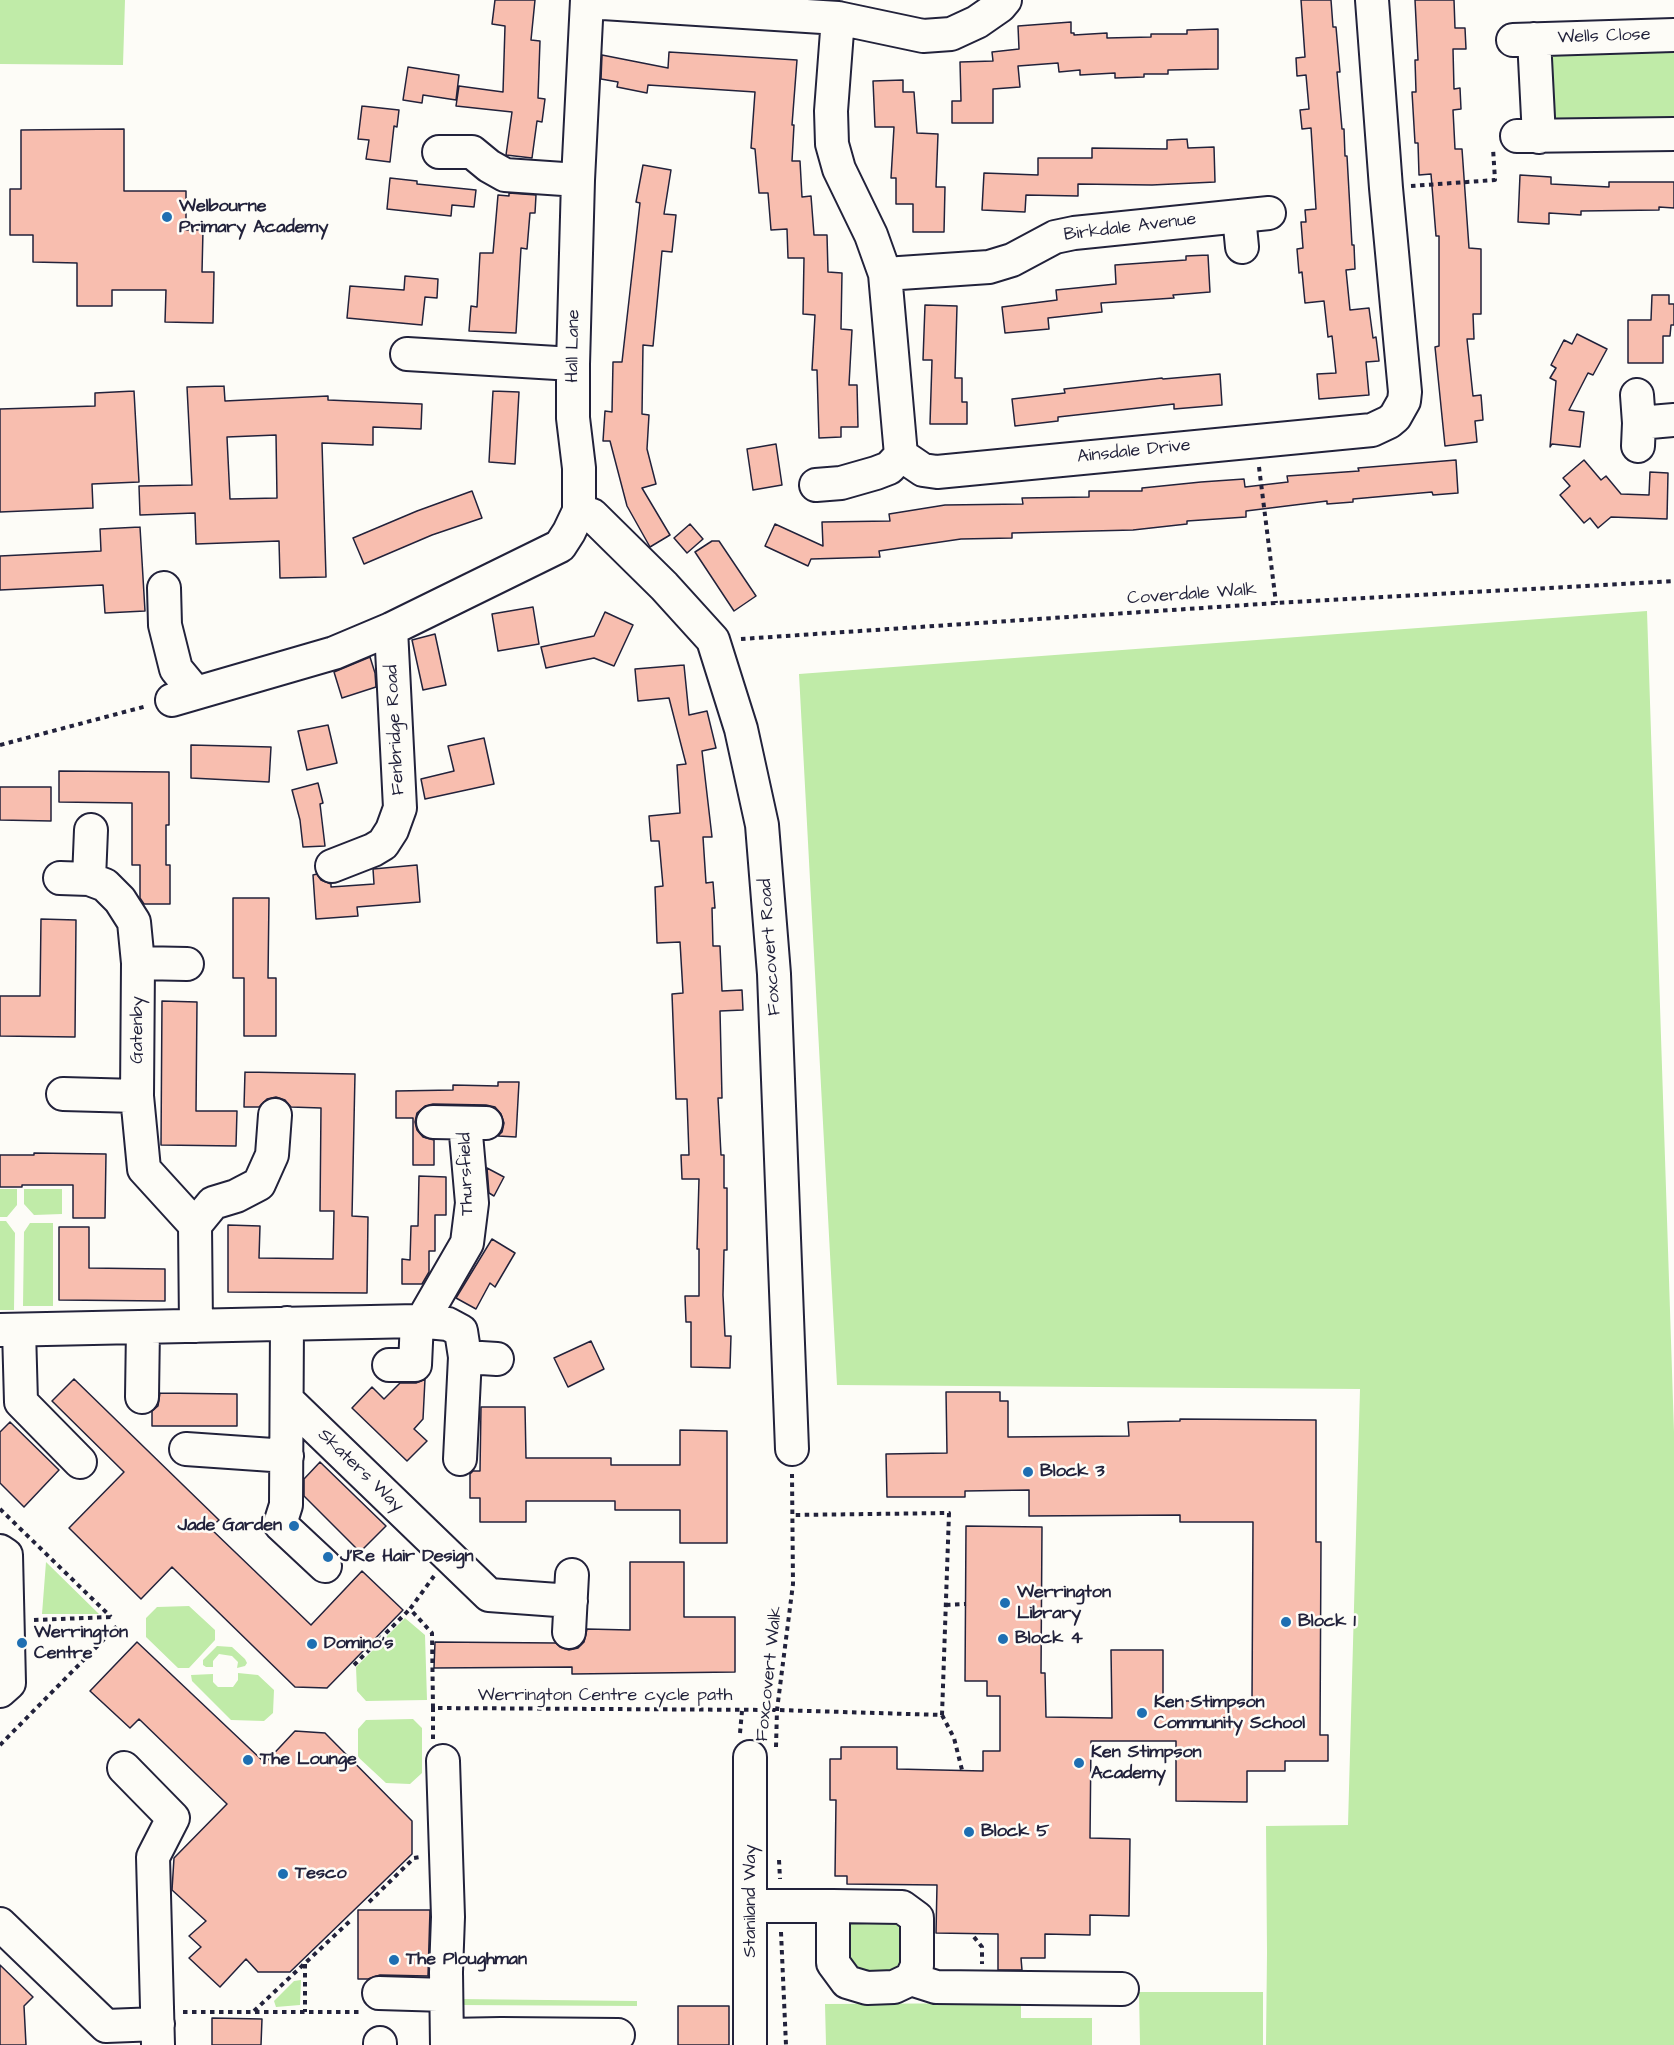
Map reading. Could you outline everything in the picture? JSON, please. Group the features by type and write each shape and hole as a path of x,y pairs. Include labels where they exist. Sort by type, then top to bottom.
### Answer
{"street":[{"path":"587,1 838,18 923,36 951,34 977,22 1005,0"},
{"name":"Ainsdale Drive","path":"901,455 923,470 937,472 1372,430 1389,422 1401,410 1405,392 1386,188 1372,0"},
{"name":"Hall Lane","path":"579,511 579,468 573,418 573,364 578,180 587,1"},
{"path":"811,486 842,483 876,473 889,468 901,455 885,274 871,235 839,169 832,144 831,111 838,18"},
{"name":"Wells Close","path":"1528,136 1524,40 1674,35"},
{"path":"1528,136 1674,134"},
{"path":"439,152 472,152 505,175 578,180"},
{"name":"Birkdale Avenue","path":"885,274 989,267 1012,260 1055,237 1074,233 1254,215 1242,247"},
{"path":"407,354 573,364"},
{"path":"1638,422 1674,420"},
{"path":"164,588 165,625 183,696 334,653 391,629 560,546 579,511"},
{"name":"Foxcovert Road","path":"579,511 592,514 664,586 713,640 741,729 762,825 774,974 792,1449"},
{"name":"Fenbridge Road","path":"332,866 383,844 392,830 400,808 391,629"},
{"name":"Gatenby","path":"91,830 75,878 105,885 120,900 134,922 138,963 137,1096 144,1169 195,1225"},
{"path":"138,963 186,964"},
{"path":"63,1094 137,1096"},
{"path":"196,1326 195,1225 213,1203 236,1196 259,1184 272,1155 274,1115"},
{"name":"Thursfield","path":"419,1321 467,1243 472,1203 476,1123 433,1122"},
{"path":"389,1365 415,1365 419,1321"},
{"path":"80,1462 21,1402 10,1330 419,1321 448,1324 463,1344 497,1359"},
{"path":"287,1323 286,1505 280,1524 325,1566"},
{"path":"142,1397 143,1328"},
{"path":"460,1459 463,1344"},
{"name":"Skaters Way","path":"287,1400 489,1595 571,1588 569,1632"},
{"path":"186,1449 286,1456"},
{"path":"0,1551 6,1555 9,1683 0,1691"},
{"name":"Staniland Way","path":"750,2045 766,1906 763,1755"},
{"path":"443,1761 448,1917 447,2023"},
{"path":"0,1924 106,2026 158,2027 153,1857 172,1818 124,1768"},
{"path":"766,1906 833,1906 902,1907 917,1918 918,1966 910,1979 894,1987 876,1988 867,1988 847,1982 833,1963 833,1906"},
{"path":"910,1979 936,1988 1122,1989"},
{"path":"371,2003 501,2039 618,2035"}],"path":[{"path":"1386,188 1495,180 1493,147 1508,146 1528,136"},
{"path":"1256,440 1276,603"},
{"name":"Coverdale Walk","path":"713,640 1276,603 1674,581"},
{"path":"0,745 183,696"},
{"name":"Foxcovert Walk","path":"763,1755 777,1710 793,1584 792,1449"},
{"path":"0,1509 111,1617 32,1620"},
{"path":"793,1515 949,1513 942,1715 954,1738 962,1770"},
{"path":"354,1665 410,1609 449,1556"},
{"path":"946,1605 966,1604"},
{"name":"Werrington Centre cycle path","path":"410,1609 432,1633 432,1708 777,1710 942,1715"},
{"path":"0,1744 119,1624"},
{"path":"778,1851 766,1906 786,2045"},
{"path":"369,1902 414,1858 424,1857"},
{"path":"254,2011 350,1921"},
{"path":"305,1964 305,2012"},
{"path":"158,2027 254,2011 305,2012 371,2003"}],"green space":[{"path":"0,0 125,0 123,65 0,64"},
{"path":"1674,43 1674,126 1551,120 1550,55 1554,51"},
{"path":"1647,611 1674,1432 1674,2045 1266,2045 1266,1826 1348,1825 1360,1389 837,1385 799,674"},
{"path":"0,1189 17,1189 17,1205 7,1217 0,1217"},
{"path":"24,1189 62,1189 62,1214 34,1215 24,1204"},
{"path":"0,1221 6,1221 15,1233 14,1310 0,1310"},
{"path":"30,1223 53,1223 53,1306 23,1306 24,1232"},
{"path":"46,1562 99,1614 42,1614"},
{"path":"189,1606 215,1630 215,1640 189,1668 178,1668 146,1637 146,1618 157,1607"},
{"path":"405,1618 425,1635 427,1700 366,1701 357,1691 356,1667"},
{"path":"217,1646 232,1647 247,1663 237,1668 238,1662 232,1656 219,1654 213,1661 213,1667 206,1667 203,1665 203,1660"},
{"path":"238,1673 258,1675 274,1690 273,1713 264,1721 231,1720 192,1681 191,1675 213,1674 213,1682 218,1687 233,1687 238,1680"},
{"path":"413,1719 422,1728 422,1773 410,1784 386,1783 358,1757 358,1729 366,1720"},
{"path":"856,1919 894,1919 908,1930 911,1961 886,1980 843,1966 843,1929"},
{"path":"301,1980 300,2005 276,2007 274,2001 294,1981"},
{"path":"1139,1992 1263,1992 1263,2045 1140,2045"},
{"path":"458,1999 637,2001 637,2006 458,2005"},
{"path":"1021,2003 1021,2018 1092,2018 1092,2045 826,2045 825,2004"}],"building":[{"path":"495,0 535,0 531,40 540,41 538,98 545,99 542,122 537,121 532,158 506,155 512,112 456,106 459,86 503,92 505,26 492,24"},
{"path":"1301,0 1331,0 1333,27 1336,27 1340,72 1337,72 1345,156 1347,156 1352,245 1354,245 1355,269 1346,270 1350,310 1369,308 1379,361 1366,362 1369,395 1319,399 1317,374 1336,373 1332,336 1328,337 1324,301 1305,303 1302,272 1299,273 1297,249 1303,248 1301,222 1306,222 1305,210 1316,209 1311,128 1302,129 1300,110 1309,109 1306,75 1297,76 1296,58 1305,57"},
{"path":"1415,0 1454,0 1455,28 1465,28 1466,49 1453,49 1454,89 1460,88 1461,109 1453,110 1455,149 1462,149 1469,248 1481,249 1481,314 1473,314 1474,339 1467,339 1473,396 1481,395 1483,420 1475,421 1477,442 1445,446 1435,347 1439,346 1439,236 1436,236 1431,174 1419,175 1418,143 1415,143 1412,92 1416,92 1415,60 1418,60"},
{"path":"1071,22 1071,33 1074,35 1107,33 1107,38 1151,37 1151,34 1187,34 1187,30 1218,29 1218,69 1168,70 1168,74 1144,74 1144,77 1115,78 1115,73 1080,75 1080,70 1059,72 1058,63 1018,66 1020,87 993,89 993,123 952,123 952,101 961,101 960,62 993,61 992,52 1019,49 1018,26"},
{"path":"669,52 797,60 792,161 800,161 802,197 811,196 814,235 827,235 828,272 842,273 841,329 852,330 849,385 857,385 858,427 841,427 841,437 819,438 817,370 812,370 815,315 803,314 804,258 788,258 787,229 771,230 768,193 759,193 755,149 751,148 755,92 648,85 647,93 617,87 618,82 601,79 602,55 668,68"},
{"path":"408,67 459,75 456,100 423,95 422,103 403,100"},
{"path":"903,80 903,92 914,92 917,133 938,134 936,187 945,187 944,232 913,232 913,204 896,204 896,178 891,178 894,127 875,127 873,81"},
{"path":"362,106 399,110 397,127 394,126 390,162 366,159 369,140 358,139"},
{"path":"124,129 124,191 186,191 186,230 203,230 202,272 214,272 213,323 165,322 166,290 112,290 112,306 77,306 77,263 33,262 33,235 10,235 10,189 21,189 21,130"},
{"path":"1187,139 1188,148 1214,147 1215,182 1152,185 1078,184 1078,196 1026,195 1025,212 982,210 984,173 1038,175 1038,158 1092,158 1092,148 1167,149 1167,140"},
{"path":"643,165 671,170 664,214 676,215 672,252 662,251 653,346 643,345 642,414 649,415 647,449 656,484 642,488 670,535 650,547 627,506 610,441 603,441 605,411 612,412 613,362 622,362 640,203 636,202"},
{"path":"1520,175 1551,177 1551,184 1609,187 1609,182 1674,182 1674,208 1581,211 1581,215 1549,213 1549,224 1518,222"},
{"path":"390,178 417,181 417,184 476,190 474,207 452,205 451,216 387,209"},
{"path":"509,193 536,195 535,213 530,213 527,249 521,248 516,333 469,331 471,306 477,307 480,253 493,253 498,195 509,196"},
{"path":"1208,255 1210,292 1173,295 1174,298 1101,303 1102,312 1048,318 1049,329 1005,333 1002,307 1057,300 1056,290 1116,284 1115,265 1186,260 1186,256"},
{"path":"405,276 438,279 437,298 425,297 422,325 347,318 350,286 404,290"},
{"path":"1652,295 1669,295 1669,304 1674,304 1674,325 1671,325 1670,336 1663,336 1663,363 1628,363 1628,320 1651,320"},
{"path":"925,305 957,306 955,378 962,378 962,402 967,402 967,424 930,424 932,360 923,360"},
{"path":"1577,334 1607,349 1593,375 1588,373 1569,410 1584,412 1580,447 1552,444 1550,447 1556,381 1550,378 1556,368 1551,365 1564,340 1572,344"},
{"path":"1220,374 1222,405 1174,409 1174,404 1058,417 1058,421 1015,426 1012,399 1065,393 1064,389"},
{"path":"224,386 225,401 328,396 328,400 422,404 421,429 373,427 373,445 322,443 326,577 280,578 279,541 196,544 195,513 140,515 139,486 192,485 187,387","holes":["276,435 277,498 230,499 227,437"]},
{"path":"134,391 139,482 92,484 93,508 0,512 0,409 95,406 95,393"},
{"path":"493,391 519,392 515,464 489,462"},
{"path":"776,444 782,485 753,490 747,449"},
{"path":"1456,460 1458,493 1433,495 1432,492 1353,499 1353,502 1327,504 1327,501 1246,511 1246,517 1187,521 1187,524 1133,530 1012,533 1012,538 961,539 879,551 880,557 811,559 808,566 765,546 775,524 823,546 822,522 890,521 889,514 945,505 1023,504 1022,498 1089,497 1089,491 1142,491 1142,488 1244,479 1245,487 1288,482 1287,476 1359,471 1358,468"},
{"path":"1584,460 1601,480 1606,476 1621,494 1649,495 1650,472 1668,473 1667,519 1611,517 1598,528 1590,518 1584,523 1560,495 1570,486 1563,478"},
{"path":"472,491 482,518 432,535 364,564 353,538"},
{"path":"690,524 703,539 687,553 674,538"},
{"path":"140,527 145,611 105,613 103,585 0,590 0,556 101,551 100,529"},
{"path":"712,541 719,541 756,596 734,611 695,552"},
{"path":"533,607 539,644 498,651 492,614"},
{"path":"605,612 633,625 614,666 594,658 546,668 541,647 594,636"},
{"path":"435,634 446,685 423,690 412,640"},
{"path":"370,657 376,687 342,698 334,672"},
{"path":"684,665 689,715 707,711 716,748 702,751 712,837 703,837 706,883 713,882 715,908 712,908 713,946 720,946 722,991 742,990 743,1010 720,1011 722,1098 718,1098 721,1155 724,1155 724,1188 727,1188 727,1250 724,1250 723,1295 725,1336 731,1336 730,1368 691,1367 691,1322 686,1322 685,1296 699,1296 699,1249 697,1249 699,1179 682,1179 681,1155 689,1155 687,1099 676,1099 672,994 683,993 680,942 657,943 655,887 663,886 659,841 651,841 649,816 680,813 677,765 686,764 669,698 638,701 635,669"},
{"path":"328,725 337,763 307,770 298,731"},
{"path":"484,738 494,784 425,799 421,779 454,771 448,746"},
{"path":"191,745 271,747 269,782 191,778"},
{"path":"59,771 169,772 166,865 170,865 170,904 144,904 140,898 140,865 132,865 132,803 59,802"},
{"path":"318,783 323,803 320,804 325,846 303,847 300,820 292,790"},
{"path":"0,787 51,787 51,821 0,820"},
{"path":"417,865 420,902 357,907 358,916 316,919 313,875 317,874 321,880 331,884 331,887 374,884 373,869"},
{"path":"233,898 269,898 268,978 276,978 276,1036 244,1036 244,978 233,978"},
{"path":"41,919 76,920 75,1037 0,1036 0,996 40,996"},
{"path":"162,1001 197,1002 196,1111 237,1111 236,1146 161,1145"},
{"path":"245,1072 355,1074 352,1216 368,1217 367,1293 228,1292 228,1225 260,1226 259,1258 333,1259 334,1211 320,1211 321,1108 291,1107 285,1100 276,1097 267,1099 259,1107 244,1107"},
{"path":"498,1082 519,1082 516,1137 498,1136 502,1132 504,1123 495,1107 433,1104 425,1106 417,1113 415,1122 417,1130 423,1137 434,1140 434,1165 413,1165 413,1118 396,1118 396,1091 453,1090 453,1085 498,1086"},
{"path":"34,1153 106,1154 105,1218 73,1218 73,1185 0,1187 0,1155 34,1155"},
{"path":"487,1168 504,1177 494,1196 489,1193"},
{"path":"419,1176 446,1177 446,1215 435,1215 435,1251 429,1251 429,1272 422,1284 402,1284 402,1259 410,1260 411,1226 418,1226"},
{"path":"59,1227 89,1227 89,1268 165,1269 165,1301 59,1300"},
{"path":"492,1239 515,1253 495,1287 490,1283 476,1309 456,1298"},
{"path":"591,1341 604,1369 568,1387 554,1358"},
{"path":"74,1379 219,1520 210,1528 311,1625 362,1571 403,1610 327,1688 295,1687 172,1567 141,1599 69,1528 124,1472 52,1401"},
{"path":"425,1379 423,1419 414,1429 427,1441 407,1461 352,1408 372,1387 384,1399 400,1383 416,1383"},
{"path":"946,1392 1000,1392 1000,1401 1008,1401 1008,1437 1129,1436 1128,1422 1180,1421 1180,1419 1316,1420 1316,1542 1321,1542 1320,1735 1328,1735 1328,1761 1285,1761 1285,1771 1247,1771 1247,1802 1176,1801 1176,1741 1091,1741 1090,1838 1130,1839 1129,1916 1090,1915 1090,1935 1045,1934 1045,1958 1021,1958 1022,1970 998,1970 998,1934 936,1933 937,1885 847,1884 847,1876 835,1876 836,1800 830,1800 830,1759 841,1759 841,1747 897,1747 897,1769 983,1771 983,1751 1000,1751 1000,1696 987,1696 987,1681 965,1681 966,1526 1042,1527 1041,1673 1045,1673 1046,1717 1112,1718 1111,1650 1163,1650 1163,1701 1252,1701 1253,1522 1180,1522 1180,1515 1029,1516 1029,1490 965,1491 965,1497 887,1497 886,1454 947,1453"},
{"path":"160,1393 237,1394 237,1426 152,1426 152,1411 158,1406"},
{"path":"481,1407 525,1407 526,1458 611,1458 611,1465 680,1465 680,1430 727,1431 727,1543 680,1543 680,1510 615,1510 615,1501 526,1501 526,1522 480,1522 480,1498 470,1498 470,1474 473,1471 480,1471"},
{"path":"10,1422 59,1470 24,1507 0,1483 0,1432"},
{"path":"320,1462 386,1526 360,1552 304,1496 304,1479"},
{"path":"630,1562 684,1562 684,1617 735,1617 735,1672 572,1674 572,1667 434,1668 435,1642 556,1643 569,1650 578,1648 584,1642 587,1629 630,1630"},
{"name":"Tesco","path":"137,1642 265,1763 295,1731 325,1733 412,1821 412,1854 290,1972 258,1972 246,1959 220,1987 189,1958 201,1947 189,1936 206,1921 172,1890 174,1858 227,1804 139,1719 130,1728 90,1691"},
{"name":"The Ploughman","path":"358,1910 430,1910 428,1976 380,1975 358,1979"},
{"path":"0,1965 33,1997 24,2006 26,2045 0,2045"},
{"path":"678,2006 729,2006 729,2045 678,2045"},
{"path":"212,2018 262,2019 261,2045 212,2045"}],"place":[{"name":"Welbourne Primary Academy","path":"167,217"},
{"name":"Block 3","path":"1028,1472"},
{"name":"Jade Garden","path":"294,1526"},
{"name":"J'Re Hair Design","path":"328,1557"},
{"name":"Werrington Library","path":"1005,1603"},
{"name":"Block 1","path":"1286,1622"},
{"name":"Block 4","path":"1003,1639"},
{"name":"Werrington Centre","path":"22,1643"},
{"name":"Domino's","path":"312,1644"},
{"name":"Ken Stimpson Community School","path":"1142,1713"},
{"name":"The Lounge","path":"248,1760"},
{"name":"Ken Stimpson Academy","path":"1079,1763"},
{"name":"Block 5","path":"969,1832"},
{"name":"Tesco","path":"283,1874"},
{"name":"The Ploughman","path":"394,1960"}]}
